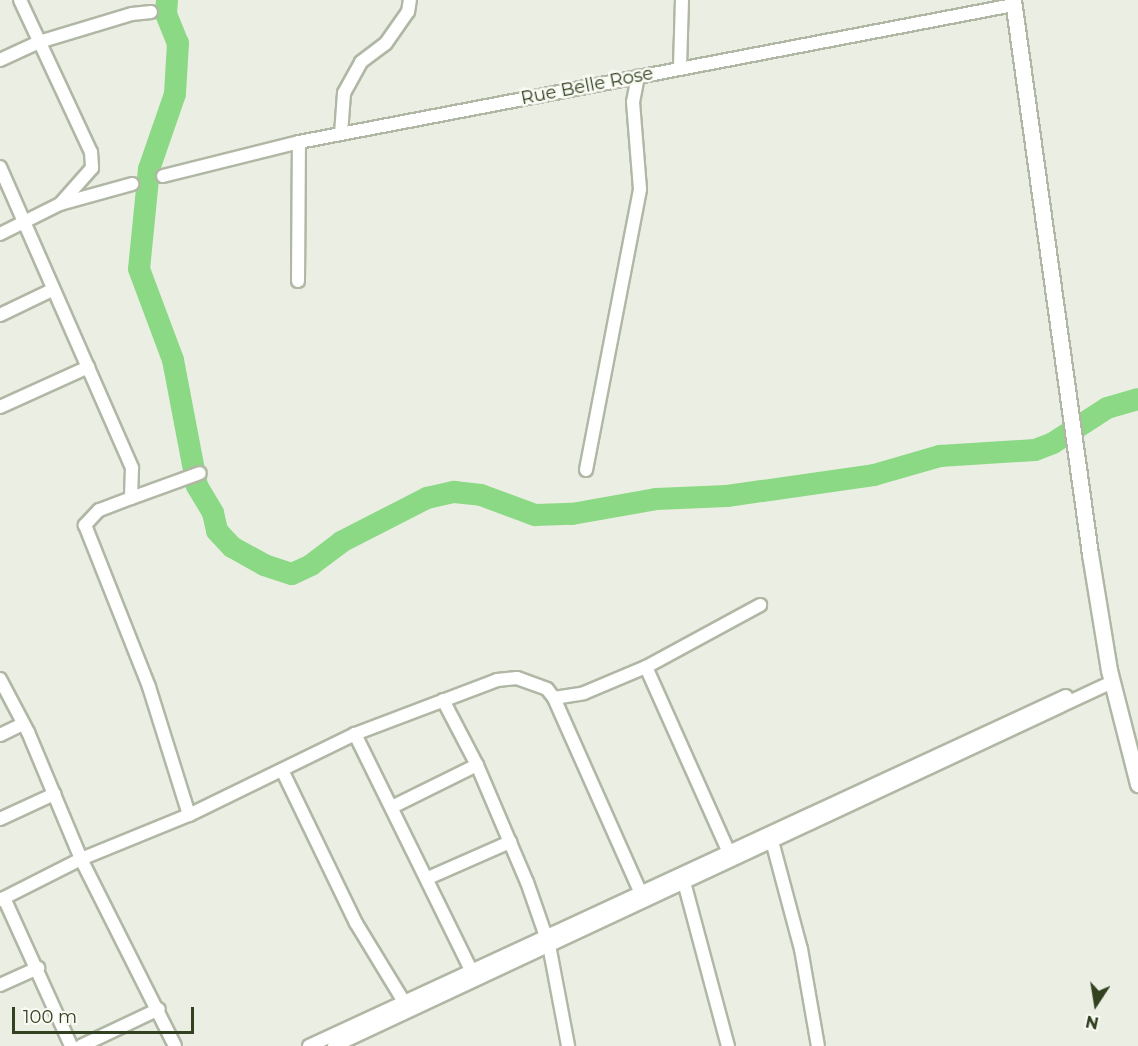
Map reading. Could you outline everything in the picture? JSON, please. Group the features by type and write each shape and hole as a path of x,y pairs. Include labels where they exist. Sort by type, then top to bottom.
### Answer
{"street":[{"path":"20,0 90,152 92,168 60,204"},
{"path":"341,134 345,93 355,73 361,62 386,43 408,12 410,0"},
{"path":"680,67 682,0"},
{"path":"1013,2 1069,423 1112,682 1138,784"},
{"name":"Rue Belle Rose","path":"163,176 299,142 1013,2"},
{"path":"0,60 39,42 132,14 151,12"},
{"path":"586,470 640,189 633,102 638,76"},
{"path":"298,281 299,142"},
{"path":"0,167 22,223 132,468 131,498"},
{"path":"0,234 60,204 132,184"},
{"path":"0,315 52,290"},
{"path":"0,407 88,367"},
{"path":"189,815 149,687 85,525 99,510 195,474"},
{"path":"554,698 584,693 646,667 760,605"},
{"path":"646,667 728,850"},
{"path":"71,1046 38,968 2,899 81,859 189,815 355,734 497,680 517,678 547,689 554,698 640,891"},
{"path":"0,679 23,724 81,859 176,1046"},
{"path":"334,1046 356,1036 406,1006 658,889 728,850 1112,682"},
{"path":"443,700 477,765 510,842 547,941 568,1046"},
{"path":"0,735 23,724"},
{"path":"547,941 640,891 684,882 997,731"},
{"path":"355,734 474,975"},
{"path":"392,807 477,765"},
{"path":"282,770 356,923 406,1006"},
{"path":"0,819 54,794"},
{"path":"772,841 801,949 818,1046"},
{"path":"428,878 510,842"},
{"path":"684,882 728,1046"},
{"path":"0,985 38,968"},
{"path":"81,1046 159,1009"},
{"path":"309,1046 356,1036"}],"waterway":[{"path":"167,0 166,14 178,43 175,94 149,169 139,269 173,360 197,486 213,513 217,531 232,547 264,565 292,574 311,565 341,542 427,498 454,492 481,495 535,515 572,514 656,499 727,496 874,475 940,456 1035,450 1053,443 1107,408 1138,399"}]}
